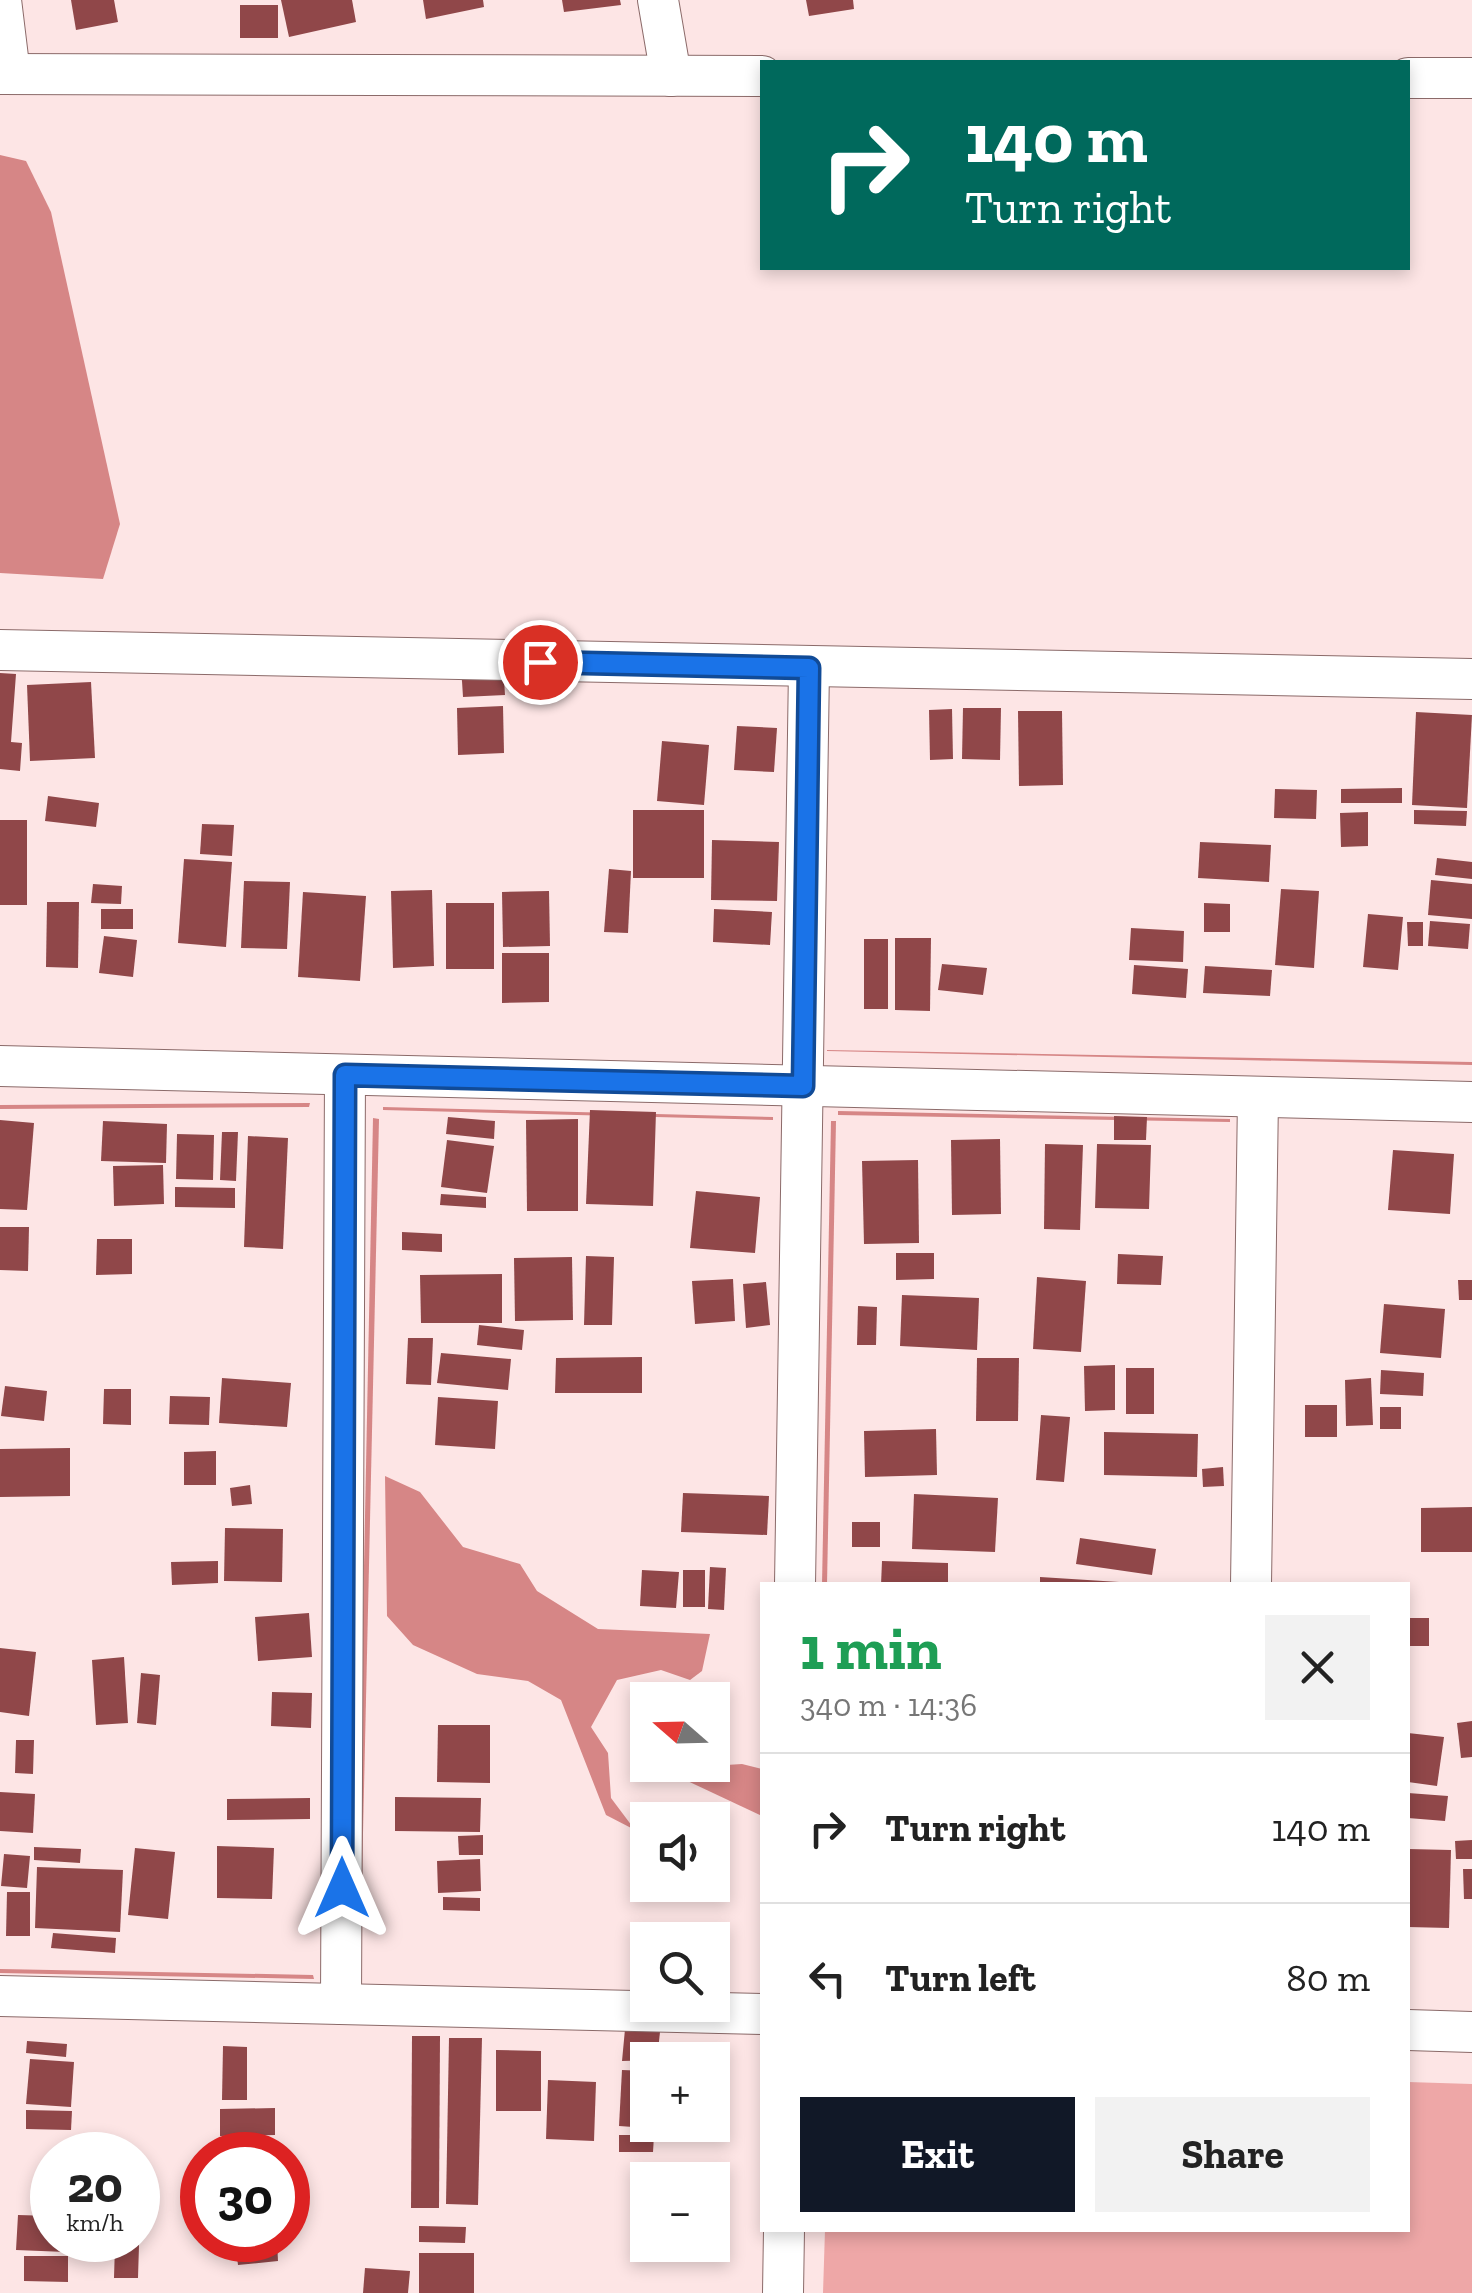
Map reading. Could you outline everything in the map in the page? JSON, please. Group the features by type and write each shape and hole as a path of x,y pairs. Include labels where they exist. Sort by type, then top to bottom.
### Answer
{"street":[{"path":"1,0 5,74 760,76"},
{"path":"658,0 672,76"},
{"path":"1410,78 1472,78"},
{"path":"0,650 1472,680"},
{"path":"795,1582 809,668"},
{"path":"0,1066 1472,1102"},
{"path":"341,2004 345,1075"},
{"path":"1251,1582 1258,1097"},
{"path":"0,1996 760,2014"},
{"path":"1410,2030 1472,2032"},
{"path":"783,2293 784,2232"}],"shaded area":[{"path":"0,155 26,161 51,212 120,524 103,579 0,573"},
{"path":"827,1051 1472,1062 1472,1065"},
{"path":"310,1103 309,1107 0,1109 0,1105"},
{"path":"383,1110 773,1117 773,1120"},
{"path":"838,1111 1230,1119 1230,1122 838,1115"},
{"path":"373,1118 379,1119 360,1967 356,1965"},
{"path":"831,1121 836,1121 827,1582 822,1582"},
{"path":"385,1476 420,1492 463,1547 520,1564 537,1591 598,1629 710,1634 702,1671 690,1680 661,1670 617,1680 591,1727 608,1753 611,1798 630,1827 606,1815 561,1700 528,1681 477,1674 413,1645 387,1616"},
{"path":"730,1765 760,1768 760,1815 690,1782 730,1782"},
{"path":"0,1969 313,1975 314,1979 0,1973"},
{"path":"1410,2082 1472,2084 1472,2293 823,2293 825,2232 1410,2232"}],"building":[{"path":"71,0 114,0 118,22 76,30"},
{"path":"281,0 352,0 356,22 289,37"},
{"path":"423,0 483,0 484,7 426,19"},
{"path":"562,0 620,0 621,5 564,12"},
{"path":"806,0 853,0 854,9 809,16"},
{"path":"240,5 278,5 278,38 240,38"},
{"path":"503,664 505,695 463,697 461,666"},
{"path":"0,673 16,674 11,742 22,743 20,771 0,769"},
{"path":"91,682 95,758 30,761 27,685"},
{"path":"503,706 504,753 458,755 457,708"},
{"path":"963,708 1001,708 1000,760 962,759"},
{"path":"952,709 953,759 930,760 929,710"},
{"path":"1018,711 1062,711 1063,785 1019,786"},
{"path":"1416,712 1472,715 1467,808 1412,805"},
{"path":"737,726 777,728 774,772 734,770"},
{"path":"662,741 709,745 704,805 657,801"},
{"path":"1402,788 1402,803 1341,803 1341,789"},
{"path":"1275,789 1317,790 1316,819 1274,818"},
{"path":"48,796 99,803 96,827 45,821"},
{"path":"633,810 704,810 704,878 633,878"},
{"path":"1414,810 1467,811 1466,826 1414,824"},
{"path":"1368,812 1368,846 1341,847 1340,813"},
{"path":"0,820 27,820 27,905 0,905"},
{"path":"202,824 234,825 232,856 200,854"},
{"path":"712,840 779,842 777,901 711,900"},
{"path":"1200,842 1271,845 1269,882 1198,878"},
{"path":"1437,858 1472,862 1472,879 1435,875"},
{"path":"184,859 232,862 226,947 178,943"},
{"path":"609,869 631,871 628,933 604,932"},
{"path":"1431,880 1472,884 1472,919 1428,915"},
{"path":"244,881 290,882 287,949 241,948"},
{"path":"93,884 122,886 121,904 91,903"},
{"path":"1281,889 1319,891 1314,968 1275,965"},
{"path":"432,890 434,966 393,968 391,891"},
{"path":"549,891 550,946 503,947 502,892"},
{"path":"303,892 366,896 360,981 298,977"},
{"path":"47,902 79,902 78,968 46,967"},
{"path":"446,903 494,903 494,969 446,969"},
{"path":"1204,903 1230,904 1230,932 1204,932"},
{"path":"101,909 133,909 133,929 101,929"},
{"path":"714,909 772,912 770,945 713,942"},
{"path":"1368,914 1403,917 1398,970 1363,967"},
{"path":"1430,921 1470,924 1468,949 1428,946"},
{"path":"1407,922 1423,922 1423,946 1408,946"},
{"path":"1131,928 1184,931 1183,962 1129,960"},
{"path":"104,936 137,940 133,977 99,973"},
{"path":"895,938 931,938 930,1011 895,1010"},
{"path":"864,939 888,939 888,1009 864,1009"},
{"path":"502,953 549,953 549,1002 502,1003"},
{"path":"942,964 987,968 983,995 938,990"},
{"path":"1134,965 1188,969 1186,998 1132,994"},
{"path":"1205,966 1272,970 1270,996 1203,993"},
{"path":"590,1110 656,1112 653,1206 586,1204"},
{"path":"1114,1116 1147,1117 1146,1140 1114,1140"},
{"path":"448,1117 495,1121 494,1139 446,1134"},
{"path":"578,1119 578,1211 527,1211 526,1120"},
{"path":"0,1120 34,1123 27,1210 0,1209"},
{"path":"103,1121 167,1124 166,1163 101,1161"},
{"path":"222,1132 238,1132 236,1181 220,1180"},
{"path":"177,1134 214,1135 213,1180 176,1179"},
{"path":"248,1136 288,1138 283,1249 244,1247"},
{"path":"1000,1139 1001,1214 952,1215 951,1140"},
{"path":"447,1140 494,1146 487,1193 441,1187"},
{"path":"1045,1144 1083,1145 1080,1230 1044,1229"},
{"path":"1097,1144 1151,1145 1149,1209 1095,1208"},
{"path":"1393,1150 1454,1154 1450,1214 1388,1210"},
{"path":"918,1160 919,1243 864,1244 862,1161"},
{"path":"163,1165 164,1204 114,1206 113,1166"},
{"path":"175,1187 235,1188 235,1208 175,1207"},
{"path":"696,1191 760,1197 755,1253 690,1248"},
{"path":"441,1194 486,1197 486,1208 440,1205"},
{"path":"0,1227 29,1227 28,1271 0,1270"},
{"path":"402,1232 442,1234 442,1252 402,1250"},
{"path":"97,1239 132,1239 132,1274 96,1275"},
{"path":"896,1253 934,1253 934,1279 896,1280"},
{"path":"1118,1254 1163,1256 1161,1285 1117,1284"},
{"path":"586,1256 614,1257 612,1325 584,1325"},
{"path":"572,1257 573,1320 515,1321 514,1258"},
{"path":"502,1274 502,1323 421,1323 420,1275"},
{"path":"1037,1277 1086,1281 1081,1352 1033,1349"},
{"path":"733,1279 735,1321 695,1324 692,1281"},
{"path":"1458,1280 1472,1280 1472,1300 1459,1300"},
{"path":"766,1282 770,1325 746,1328 743,1284"},
{"path":"902,1295 979,1298 977,1350 900,1346"},
{"path":"1384,1304 1445,1309 1441,1358 1380,1353"},
{"path":"858,1306 877,1307 876,1345 857,1345"},
{"path":"479,1325 524,1330 522,1350 477,1345"},
{"path":"408,1338 433,1338 431,1385 406,1384"},
{"path":"441,1353 511,1359 508,1390 437,1383"},
{"path":"642,1357 642,1393 555,1393 556,1358"},
{"path":"977,1358 1019,1358 1018,1421 976,1421"},
{"path":"1115,1365 1115,1410 1085,1411 1084,1366"},
{"path":"1126,1368 1154,1368 1154,1414 1126,1414"},
{"path":"1381,1370 1424,1373 1423,1396 1380,1394"},
{"path":"222,1378 291,1383 287,1427 219,1423"},
{"path":"1371,1378 1373,1425 1346,1426 1345,1380"},
{"path":"5,1386 47,1391 44,1421 1,1416"},
{"path":"104,1389 131,1389 131,1425 103,1424"},
{"path":"170,1396 210,1397 209,1425 169,1424"},
{"path":"438,1397 498,1401 495,1449 435,1445"},
{"path":"1305,1405 1337,1405 1337,1437 1305,1437"},
{"path":"1380,1407 1401,1407 1401,1429 1380,1429"},
{"path":"1041,1415 1070,1417 1064,1482 1036,1480"},
{"path":"936,1429 937,1475 865,1477 864,1431"},
{"path":"1104,1432 1198,1434 1197,1477 1104,1475"},
{"path":"70,1448 70,1496 0,1497 0,1449"},
{"path":"216,1451 216,1485 184,1485 184,1452"},
{"path":"1223,1467 1224,1486 1203,1487 1202,1469"},
{"path":"250,1485 252,1504 232,1506 230,1488"},
{"path":"683,1493 769,1496 767,1535 681,1532"},
{"path":"914,1494 998,1498 995,1552 912,1549"},
{"path":"1472,1507 1472,1552 1421,1552 1421,1508"},
{"path":"852,1522 880,1522 880,1547 852,1547"},
{"path":"225,1528 283,1529 282,1582 224,1581"},
{"path":"1080,1538 1156,1549 1152,1575 1076,1564"},
{"path":"218,1561 218,1583 172,1585 171,1562"},
{"path":"882,1561 948,1563 948,1582 881,1582"},
{"path":"710,1567 726,1568 724,1610 708,1609"},
{"path":"642,1570 679,1572 676,1608 640,1606"},
{"path":"683,1570 705,1570 705,1607 683,1607"},
{"path":"1040,1577 1119,1582 1040,1582"},
{"path":"309,1613 312,1657 258,1661 255,1617"},
{"path":"1410,1618 1429,1618 1429,1646 1410,1646"},
{"path":"0,1648 36,1652 29,1716 0,1712"},
{"path":"124,1657 128,1723 96,1725 92,1660"},
{"path":"141,1673 160,1675 156,1725 137,1723"},
{"path":"272,1692 312,1693 311,1728 271,1726"},
{"path":"1472,1721 1472,1757 1461,1758 1457,1723"},
{"path":"438,1725 490,1725 490,1783 437,1782"},
{"path":"1410,1733 1444,1737 1437,1786 1410,1782"},
{"path":"16,1740 34,1740 33,1774 15,1773"},
{"path":"0,1792 35,1794 33,1833 0,1831"},
{"path":"1410,1793 1448,1796 1445,1821 1410,1818"},
{"path":"395,1797 481,1798 480,1832 395,1831"},
{"path":"310,1798 310,1819 227,1820 227,1799"},
{"path":"483,1835 483,1855 459,1855 458,1836"},
{"path":"1472,1840 1472,1859 1456,1859 1455,1841"},
{"path":"217,1846 274,1848 272,1899 217,1898"},
{"path":"34,1847 81,1849 80,1863 34,1860"},
{"path":"135,1848 175,1852 168,1919 128,1915"},
{"path":"1410,1849 1451,1850 1449,1928 1410,1927"},
{"path":"4,1854 30,1856 27,1888 1,1886"},
{"path":"480,1859 481,1891 438,1893 437,1861"},
{"path":"37,1867 123,1870 120,1932 35,1928"},
{"path":"1463,1869 1472,1869 1472,1899 1464,1899"},
{"path":"7,1892 30,1892 30,1936 6,1936"},
{"path":"443,1897 480,1898 480,1911 443,1910"},
{"path":"53,1933 116,1938 115,1953 51,1948"},
{"path":"625,2029 660,2032 659,2042 630,2042 630,2061 622,2061"},
{"path":"412,2036 440,2036 439,2208 411,2208"},
{"path":"449,2038 482,2038 478,2205 446,2204"},
{"path":"27,2041 67,2044 66,2057 26,2053"},
{"path":"223,2046 247,2047 247,2100 222,2100"},
{"path":"496,2050 541,2051 541,2111 496,2111"},
{"path":"30,2059 74,2062 71,2107 26,2104"},
{"path":"622,2070 630,2070 630,2127 619,2126"},
{"path":"548,2080 596,2082 594,2141 546,2139"},
{"path":"275,2108 275,2132 220,2132 220,2109"},
{"path":"26,2110 72,2111 71,2130 26,2129"},
{"path":"619,2135 630,2135 630,2142 654,2142 653,2152 619,2152"},
{"path":"18,2215 30,2215 30,2251 16,2250"},
{"path":"419,2226 466,2227 465,2243 419,2242"},
{"path":"419,2253 474,2253 474,2293 419,2293"},
{"path":"24,2256 30,2256 30,2262 68,2262 68,2282 24,2281"},
{"path":"114,2262 138,2262 138,2278 114,2278"},
{"path":"365,2268 410,2271 408,2293 363,2293"}],"route":[{"path":"342,1888 345,1075 803,1086 809,668 540,662"}]}
